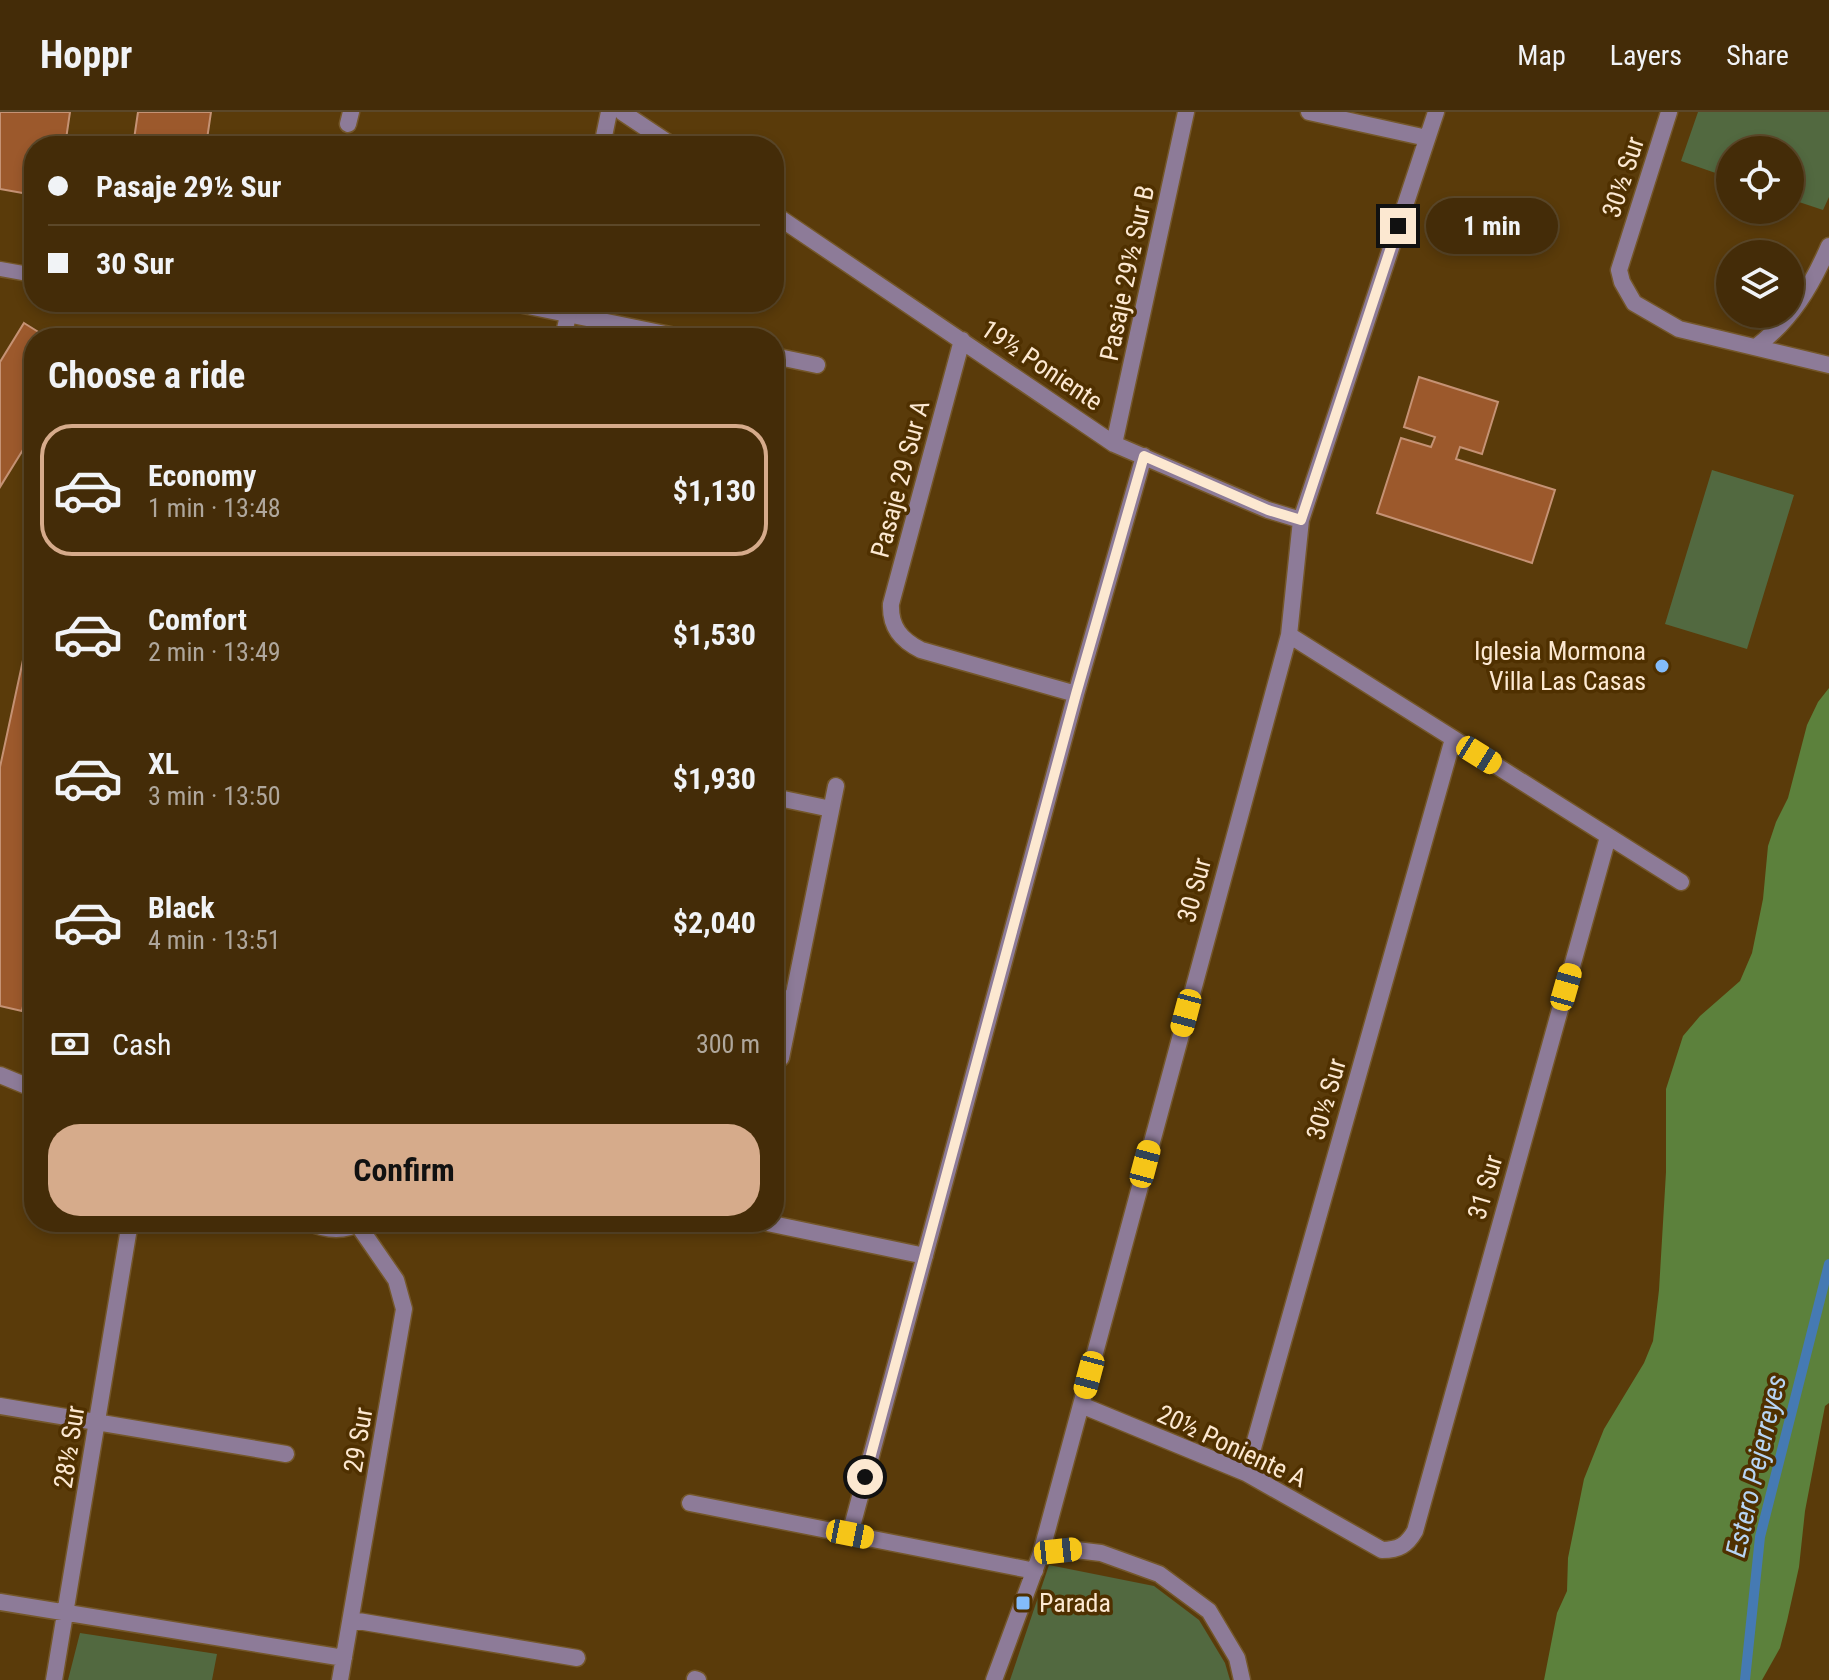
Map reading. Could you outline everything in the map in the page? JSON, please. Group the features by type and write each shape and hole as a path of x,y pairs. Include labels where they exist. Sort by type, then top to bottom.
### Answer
{"street":[{"path":"604,136 609,112"},
{"path":"622,112 658,136"},
{"name":"Pasaje 29½ Sur B","path":"1114,444 1186,112"},
{"path":"1309,112 1427,138"},
{"name":"30 Sur","path":"994,1680 1041,1553 1289,635 1301,520 1436,112"},
{"name":"30½ Sur","path":"1669,112 1622,256 1619,270 1622,282 1634,303 1679,329 1756,347"},
{"name":"19½ Poniente","path":"784,221 1114,444 1268,510 1301,520"},
{"path":"1756,347 1773,334 1801,303 1829,246"},
{"path":"585,312 647,328"},
{"name":"Pasaje 29 Sur A","path":"962,340 891,604 892,622 903,639 921,650 1076,694"},
{"path":"1756,347 1829,365"},
{"path":"784,358 817,365"},
{"path":"850,1534 1076,694 1144,456"},
{"path":"1289,635 1681,882"},
{"name":"30½ Sur","path":"1246,1473 1453,739"},
{"path":"784,1044 836,786"},
{"path":"784,799 831,809"},
{"name":"31 Sur","path":"1403,1546 1415,1531 1608,837"},
{"path":"784,998 793,1000"},
{"path":"0,1075 24,1085"},
{"path":"784,1226 925,1256"},
{"name":"28½ Sur","path":"54,1680 128,1232"},
{"name":"29 Sur","path":"340,1680 404,1309 396,1280 366,1232"},
{"name":"20½ Poniente A","path":"1081,1405 1246,1473 1382,1550 1403,1546"},
{"path":"0,1406 286,1454"},
{"path":"690,1503 1035,1571"},
{"path":"1041,1553 1076,1550 1101,1553 1159,1574 1209,1611 1247,1679"},
{"path":"0,1602 344,1658"},
{"path":"352,1620 577,1658"}],"lane":[{"path":"0,269 24,273"}],"green space":[{"path":"1698,112 1829,112 1829,197 1823,210 1804,204 1804,136 1716,136 1716,173 1681,161"},
{"path":"1712,470 1794,495 1747,649 1665,624"},
{"path":"1829,688 1829,1403 1825,1406 1805,1511 1799,1567 1780,1648 1762,1680 1544,1680 1557,1613 1567,1591 1568,1558 1584,1479 1604,1429 1644,1363 1653,1341 1666,1172 1666,1089 1683,1036 1700,1016 1740,981 1752,953 1763,899 1768,846 1788,798 1807,725"},
{"path":"1049,1565 1154,1586 1199,1620 1225,1663 1230,1680 1010,1680"},
{"path":"80,1633 217,1654 212,1680 68,1680"}],"building":[{"path":"0,112 70,112 66,136 24,136 24,193 0,189"},
{"path":"138,112 211,112 207,136 134,136"},
{"path":"24,323 32,328 24,328 24,448 0,487 0,362"},
{"path":"1419,377 1498,402 1482,454 1460,447 1456,459 1555,490 1532,563 1377,513 1401,438 1431,447 1435,437 1404,427"},
{"path":"24,655 22,1011 0,1006 0,767"}],"waterway":[{"name":"Estero Pejerreyes","path":"1745,1680 1760,1537 1829,1264"}],"place":[{"name":"Iglesia Mormona Villa Las Casas","path":"1662,666"},
{"name":"Parada","path":"1023,1603"}],"route":[{"path":"865,1477 1076,694 1144,456 1268,510 1301,520 1398,226"}]}
